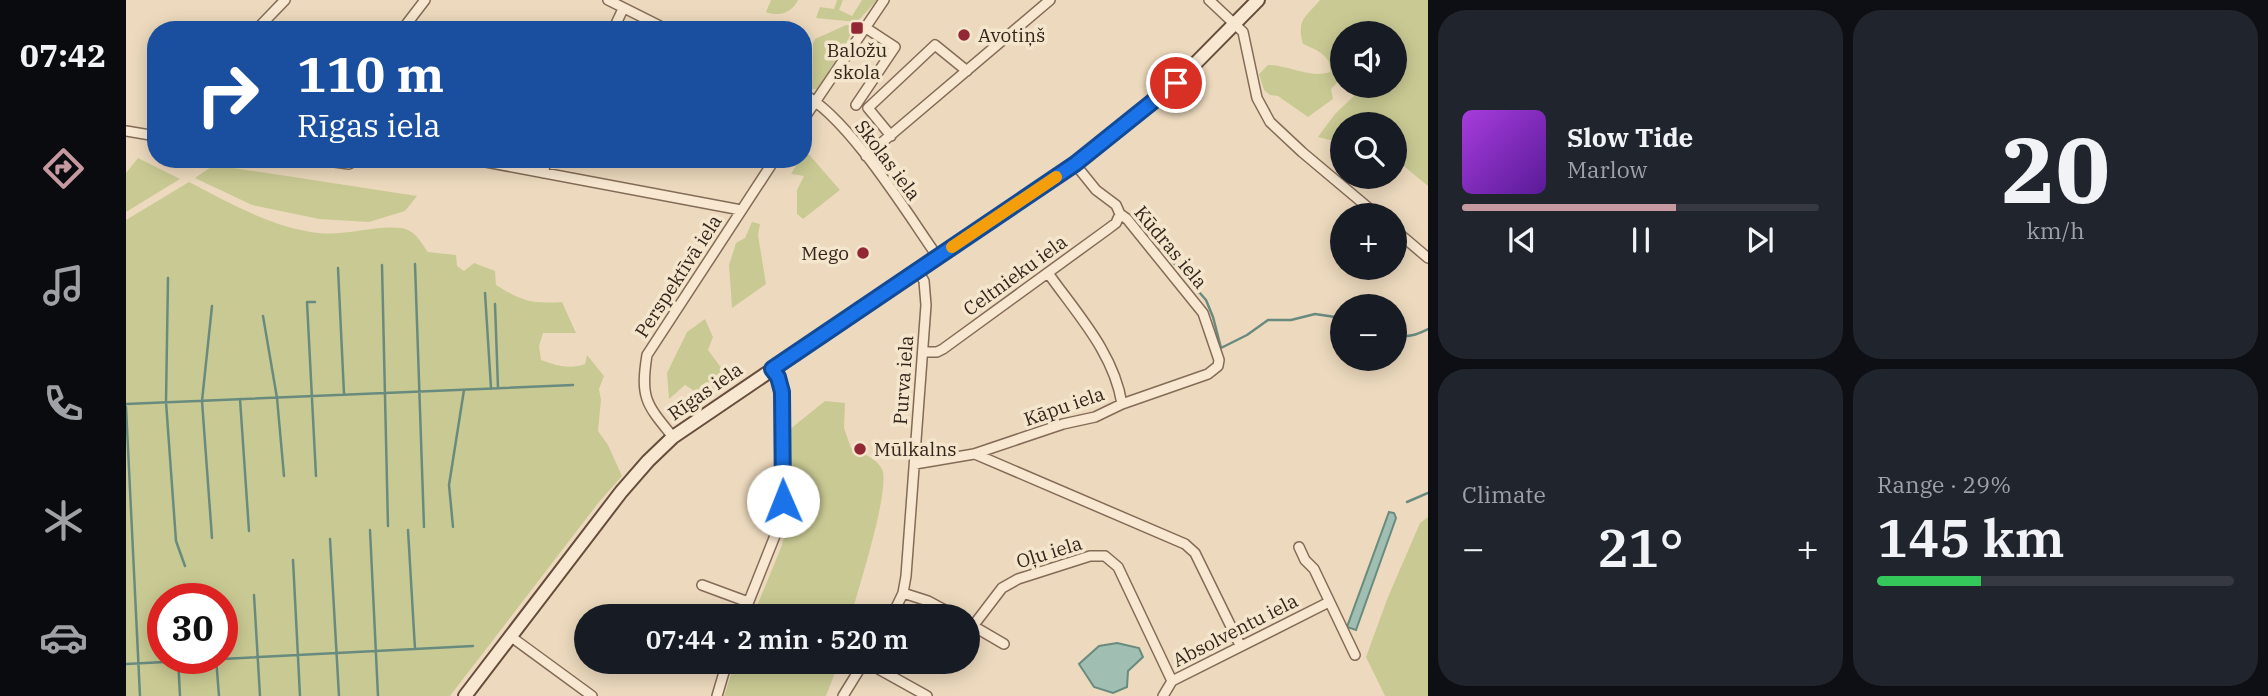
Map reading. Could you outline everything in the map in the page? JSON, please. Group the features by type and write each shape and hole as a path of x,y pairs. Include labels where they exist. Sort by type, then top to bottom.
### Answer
{"main road":[{"name":"Rīgas iela","path":"465,696 621,492 673,437 1075,164 1168,90 1258,0"}],"street":[{"path":"265,21 285,0"},
{"path":"409,21 425,0"},
{"path":"608,0 649,21"},
{"path":"812,108 884,0"},
{"path":"866,156 1050,0"},
{"path":"1209,0 1243,32 1257,98 1270,121 1363,203"},
{"path":"617,21 623,9"},
{"path":"856,105 895,47 866,28"},
{"path":"891,136 868,108 935,45 967,71"},
{"name":"Skolas iela","path":"812,98 866,156 937,256"},
{"path":"126,131 147,134"},
{"name":"Kūdras iela","path":"1075,164 1096,190 1116,205 1120,214 1203,313 1219,360 1218,366"},
{"path":"517,168 741,210"},
{"path":"543,173 544,168"},
{"name":"Perspektīvā iela","path":"673,437 647,403 643,385 647,355 769,168"},
{"name":"Celtnieku iela","path":"923,352 937,352 1116,223 1120,214"},
{"path":"1407,240 1428,258"},
{"name":"Purva iela","path":"898,604 903,593 923,352 926,292 918,271"},
{"path":"1048,273 1108,356 1122,404"},
{"name":"Kāpu iela","path":"915,464 974,454 1063,424 1095,417 1122,404 1208,374 1218,366"},
{"path":"702,585 748,602 782,518 782,392 778,377 772,369"},
{"path":"974,454 1185,544 1195,553 1240,645"},
{"path":"1299,547 1335,609 1355,655"},
{"name":"Oļu iela","path":"980,613 1010,583 1090,556 1105,556 1118,567 1172,681"},
{"path":"903,593 934,604"},
{"name":"Absolventu iela","path":"1163,696 1172,681 1329,602"},
{"path":"980,630 1004,644"},
{"path":"510,636 592,696"},
{"path":"717,696 723,674"},
{"path":"844,696 858,674"},
{"path":"887,674 927,696"}],"green space":[{"path":"771,0 798,0 789,11 776,14 766,12"},
{"path":"837,0 843,0 839,10 852,16 862,0 877,0 857,22 816,18 820,7 834,9"},
{"path":"1320,0 1428,0 1428,186 1407,169 1407,112 1337,112 1352,98 1407,98 1407,21 1330,21 1330,66 1326,57 1303,44 1301,29 1304,19"},
{"path":"846,25 855,25 844,48 817,89 812,89 815,39"},
{"path":"1268,65 1322,74 1330,72 1330,98 1333,99 1308,117 1278,96 1270,95 1264,90 1259,74"},
{"path":"1330,121 1330,140 1318,137"},
{"path":"138,158 147,162 147,168 158,168 180,179 126,212 126,173"},
{"path":"812,158 840,190 803,219 797,214 797,190 804,176 791,174 795,168 812,168"},
{"path":"210,168 234,168 417,196 405,211 369,222 319,219 252,205 195,178"},
{"path":"189,182 252,214 302,230 329,234 391,227 406,229 417,237 428,252 456,255 457,266 464,271 474,263 495,271 496,285 513,295 534,302 562,302 576,333 543,333 539,346 541,360 574,367 585,364 587,355 604,376 599,389 601,400 598,431 608,445 622,476 599,502 450,696 126,696 126,220"},
{"path":"752,222 760,224 758,235 766,284 732,308 729,265 736,243 745,238"},
{"path":"705,319 713,337 708,350 725,373 739,378 705,398 685,385 669,399 667,373 687,332"},
{"path":"825,401 845,403 844,428 851,448 868,456 882,469 884,480 878,517 854,604 758,604 782,545 790,513 789,430"},
{"path":"1428,517 1428,696 1385,696 1366,657 1420,523"},
{"path":"731,674 834,674 826,696 724,696"}],"shaded area":[{"path":"1389,512 1394,513 1396,518 1356,630 1347,627"},
{"path":"1117,643 1139,648 1143,657 1128,671 1127,687 1113,693 1094,687 1079,664 1099,646"}],"waterway":[{"path":"1146,231 1206,300 1221,348 1247,335 1268,320 1291,320 1315,314 1330,316"},
{"path":"415,264 424,527"},
{"path":"382,265 388,526"},
{"path":"338,268 344,394"},
{"path":"168,278 166,402 176,541 185,566"},
{"path":"485,293 491,388"},
{"path":"315,302 307,302 316,476"},
{"path":"495,304 498,388"},
{"path":"212,306 202,401 212,538"},
{"path":"263,316 277,398 284,476"},
{"path":"1407,336 1428,329"},
{"path":"126,404 573,385"},
{"path":"453,527 449,485 464,390"},
{"path":"240,399 249,531"},
{"path":"126,407 140,696"},
{"path":"1407,502 1428,493"},
{"path":"370,530 378,696"},
{"path":"408,530 415,649"},
{"path":"330,539 339,696"},
{"path":"293,560 300,696"},
{"path":"254,595 260,696"},
{"path":"126,664 473,646"},
{"path":"179,674 180,696"},
{"path":"217,674 219,696"}],"slow traffic":[{"path":"952,247 1056,177"}],"place":[{"name":"Baložu skola","path":"857,28"},
{"name":"Avotiņš","path":"964,35"},
{"name":"Mego","path":"863,253"},
{"name":"Mūlkalns","path":"860,449"}],"route":[{"path":"783,501 782,392 778,377 772,369 1075,164 1176,83"}]}
